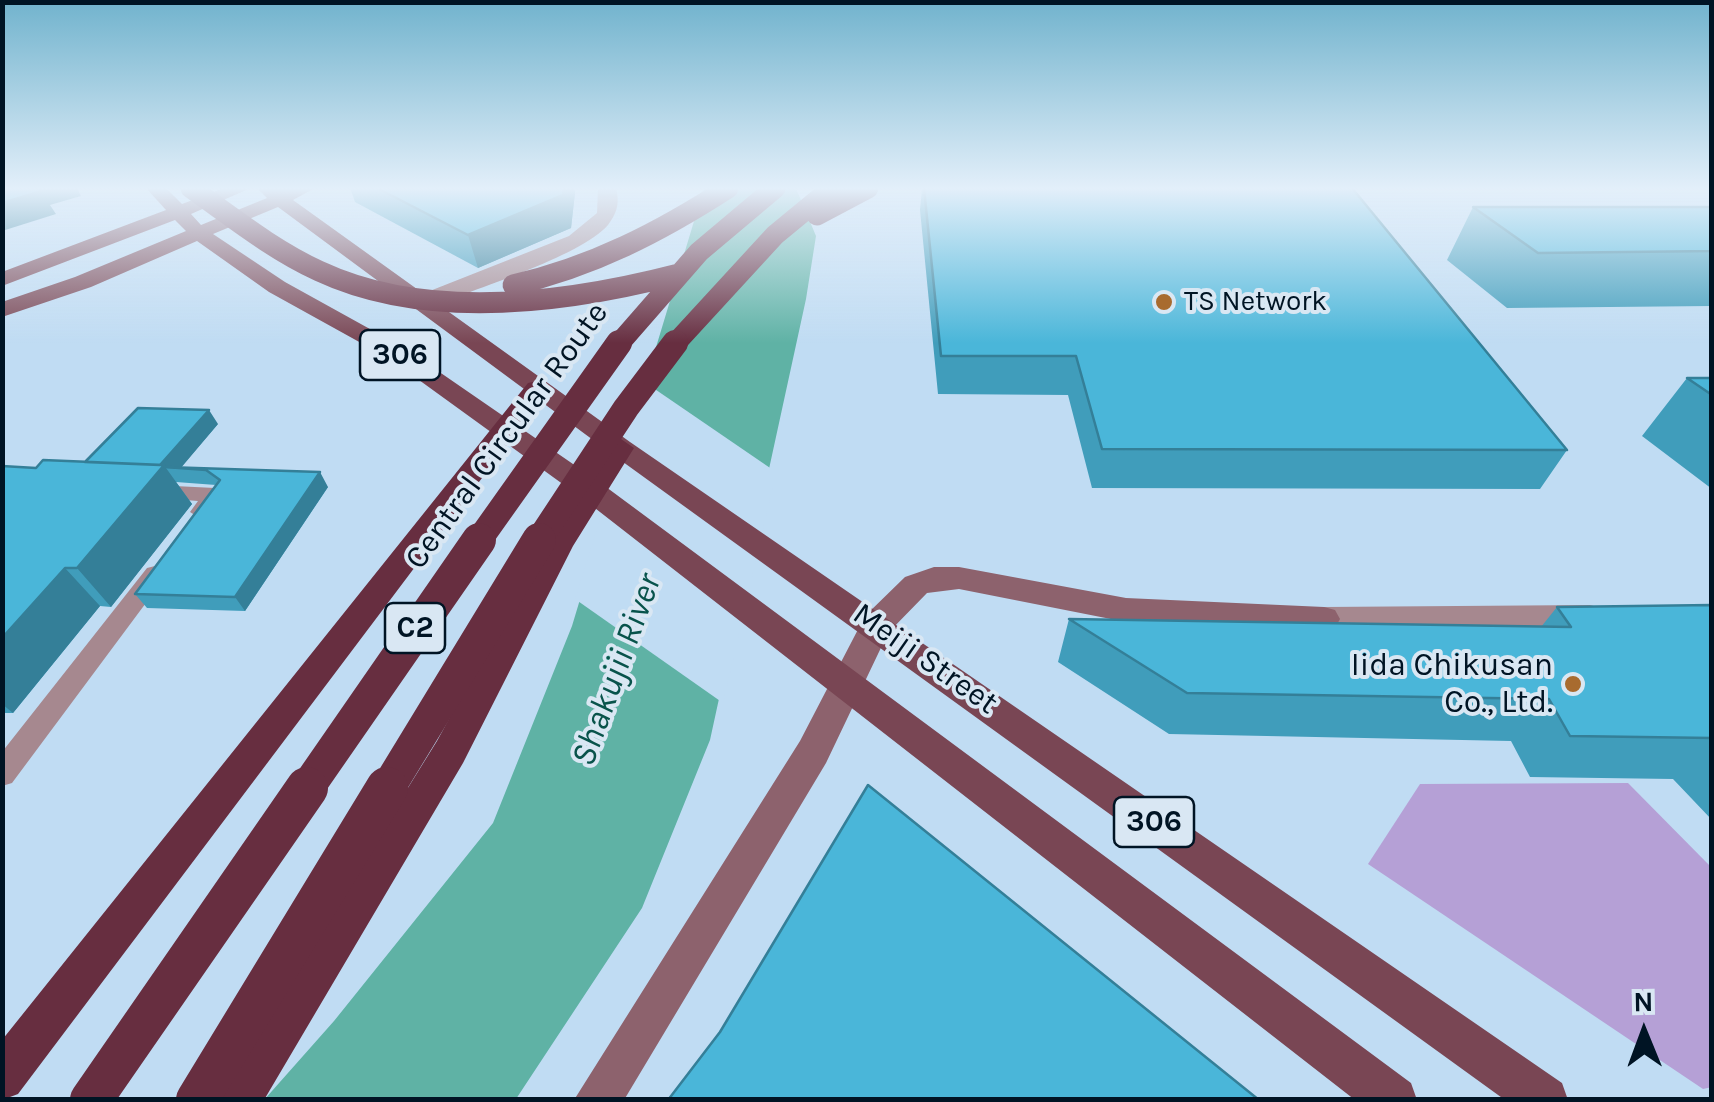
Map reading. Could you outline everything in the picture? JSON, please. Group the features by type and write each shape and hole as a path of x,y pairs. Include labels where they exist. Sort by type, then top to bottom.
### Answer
{"highway":[{"path":"270,239 321,272 391,292 468,301 555,298 650,282 739,253 766,239"},
{"path":"300,239 376,276 476,287 509,286 583,268 644,239"},
{"name":"Central Circular Route","path":"91,1100 592,377 656,297 713,239"},
{"name":"C2","path":"197,1100 561,503 655,373 769,239"},
{"path":"2,1078 537,388"},
{"path":"236,1100 450,752 560,543 621,448"}],"main road":[{"path":"2,280 111,239"},
{"path":"2,310 185,239"},
{"name":"Meiji Street","path":"207,239 277,287 398,354 592,492 1394,1100"},
{"name":"306","path":"333,239 420,303"},
{"name":"Meiji Street","path":"420,303 1545,1100"}],"street":[{"path":"420,303 577,239"},
{"path":"597,1100 813,752 876,624 916,585 934,578 959,578 1126,610 1324,618 1618,616"}],"lane":[{"path":"138,491 214,495 191,526"},
{"path":"2,774 168,557"}],"shaded area":[{"path":"1628,783 1711,867 1712,1087 1703,1089 1368,864 1420,784"}],"water":[{"name":"Shakujii River","path":"689,239 815,239 806,299 710,740 642,908 516,1099 264,1100 334,1021 493,823 572,626"}],"pier":[{"path":"643,381 776,472 723,703 575,599"}],"building":[{"name":"TS Network","path":"929,239 1394,239 1567,450 1102,449 1076,356 941,356"},
{"path":"1519,239 1712,239 1712,251 1538,253"},
{"path":"1687,378 1712,378 1712,395"},
{"path":"138,408 209,410 160,465 85,462"},
{"path":"43,460 164,465 77,568 65,568 2,638 2,466 36,468"},
{"path":"165,467 320,472 235,597 135,594 220,480 206,470"},
{"path":"1712,605 1712,738 1570,736 1549,699 1187,693 1069,619 1571,627 1557,607"},
{"path":"868,785 1259,1100 668,1100 720,1032"}],"place":[{"name":"TS Network","path":"1164,302"},
{"name":"Iida Chikusan Co., Ltd.","path":"1573,684"}]}
